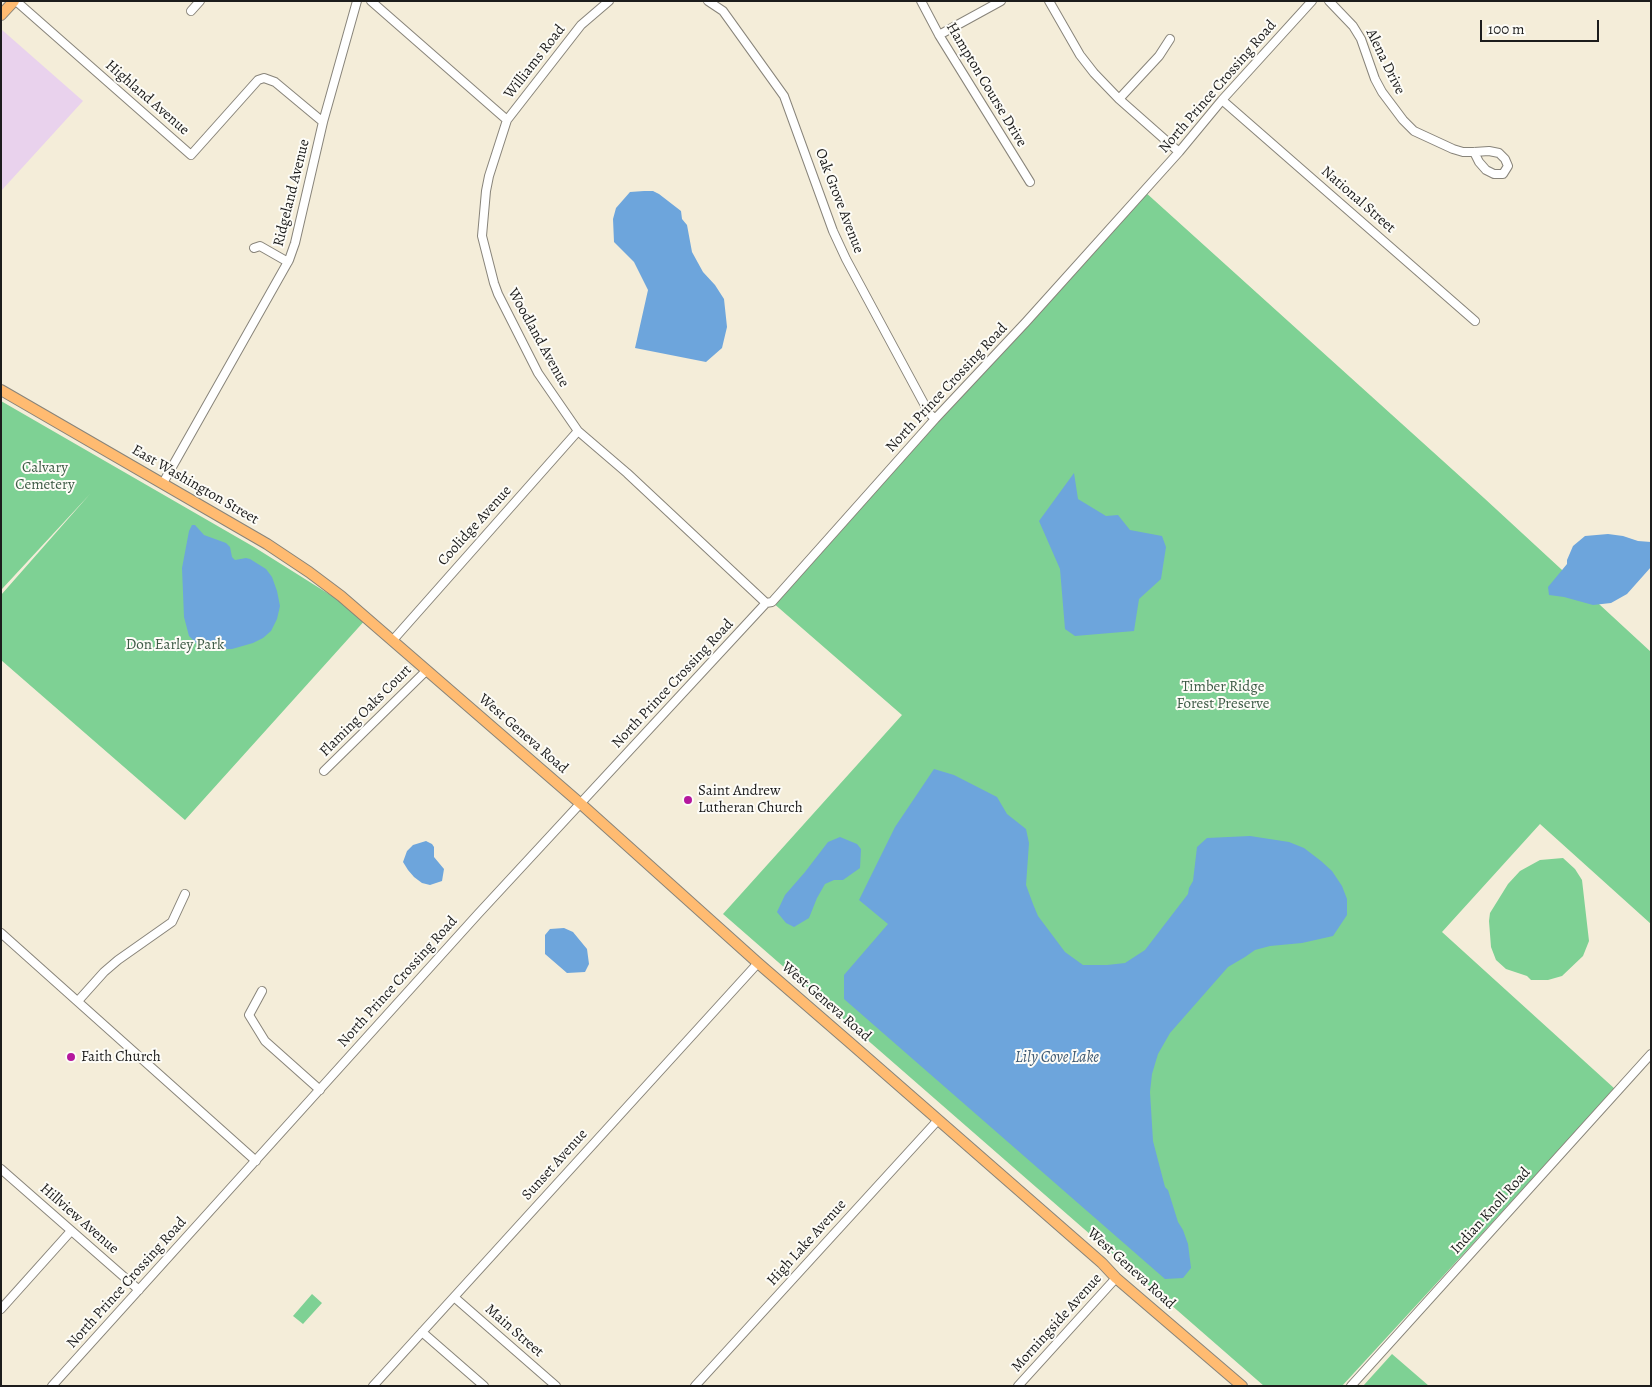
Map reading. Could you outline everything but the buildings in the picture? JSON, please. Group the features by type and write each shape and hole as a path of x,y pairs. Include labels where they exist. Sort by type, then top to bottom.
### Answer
{"main road":[{"path":"1,15 15,1"},
{"name":"East Washington Street","path":"1,390 302,566 341,596 392,640"},
{"name":"West Geneva Road","path":"392,640 1102,1263 1116,1278 1242,1386"}],"street":[{"name":"Highland Avenue","path":"15,1 191,155 258,80 264,78 275,82 323,122"},
{"path":"191,11 200,1"},
{"name":"Ridgeland Avenue","path":"163,483 288,262 295,242 323,122 357,1"},
{"path":"371,1 507,120"},
{"name":"Williams Road","path":"507,120 581,25 609,1"},
{"name":"Oak Grove Avenue","path":"708,1 723,11 784,96 833,231 846,259 929,412 935,419"},
{"name":"Hampton Course Drive","path":"920,1 1030,182"},
{"path":"939,35 1001,1"},
{"path":"1049,1 1080,55 1094,73 1119,99 1179,152"},
{"name":"North Prince Crossing Road","path":"52,1386 478,914 766,603 772,602 935,419 1026,322 1179,152 1222,100 1312,1"},
{"name":"Alena Drive","path":"1329,1 1353,26 1361,39 1375,79 1382,92 1403,120 1414,131 1429,139 1458,151 1474,152"},
{"path":"1119,99 1159,56 1170,39"},
{"name":"National Street","path":"1222,100 1475,321"},
{"name":"Woodland Avenue","path":"507,120 489,176 482,236 498,294 538,373 578,431 627,473 766,603"},
{"path":"254,248 260,246 288,262"},
{"name":"Coolidge Avenue","path":"392,640 578,431"},
{"name":"Flaming Oaks Court","path":"324,771 427,670"},
{"path":"78,1001 104,972 118,960 172,922 185,894"},
{"path":"1,933 143,1062 256,1161"},
{"name":"Sunset Avenue","path":"373,1386 758,963"},
{"path":"262,991 248,1016 265,1042 320,1090"},
{"name":"Indian Knoll Road","path":"1351,1386 1651,1054"},
{"name":"High Lake Avenue","path":"695,1386 938,1120"},
{"name":"Hillview Avenue","path":"1,1169 139,1290"},
{"path":"1,1309 72,1231"},
{"name":"Morningside Avenue","path":"1018,1386 1116,1278"},
{"name":"Main Street","path":"454,1297 556,1386"},
{"path":"422,1332 484,1386"}],"shaded area":[{"path":"1,29 83,101 1,191"}],"green space":[{"name":"Timber Ridge Forest Preserve","path":"1144,191 1484,498 1651,652 1651,924 1540,824 1442,932 1615,1089 1342,1386 1264,1386 723,914 902,715 772,602"},
{"name":"Don Earley Park","path":"1,401 254,547 367,618 185,820 1,660 1,595 90,494 2,589"},
{"path":"1563,858 1575,869 1582,880 1589,941 1583,956 1562,976 1548,980 1531,980 1527,976 1506,969 1496,960 1491,947 1490,913 1508,884 1520,871 1540,860"},
{"path":"312,1294 322,1303 303,1324 293,1316"},
{"path":"1392,1354 1429,1386 1363,1386"}],"water":[{"path":"653,191 659,194 681,211 682,219 687,225 692,252 703,272 724,299 727,327 722,348 706,362 635,348 648,290 634,262 614,242 613,219 616,208 630,192"},
{"path":"1074,473 1078,499 1106,516 1118,515 1130,530 1162,536 1166,547 1161,579 1139,599 1134,631 1075,636 1065,629 1060,569 1039,521"},
{"path":"192,525 195,525 204,535 226,543 230,547 232,557 235,560 250,559 266,569 272,577 280,606 277,619 271,631 263,638 232,649 205,650 189,636 184,617 182,568 189,531"},
{"path":"1608,534 1651,542 1651,567 1627,594 1611,603 1593,605 1549,595 1548,587 1567,564 1573,546 1585,536"},
{"name":"Lily Cove Lake","path":"934,769 954,775 997,797 1007,814 1026,829 1029,843 1026,885 1038,916 1065,952 1083,965 1125,963 1145,950 1188,894 1193,881 1197,847 1207,838 1250,836 1289,842 1304,848 1321,861 1332,871 1342,886 1347,899 1347,915 1333,936 1255,950 1228,967 1170,1033 1158,1054 1152,1074 1150,1092 1153,1141 1165,1187 1168,1190 1178,1222 1188,1244 1191,1268 1183,1278 1165,1279 844,999 844,975 888,924 859,900 895,827"},
{"path":"840,837 857,844 861,849 860,868 843,880 834,880 825,884 809,918 794,927 786,923 777,912 785,895 828,842"},
{"path":"426,841 434,847 434,857 444,869 442,881 430,885 422,883 414,877 403,862 407,851 413,845"},
{"path":"564,928 573,932 587,949 589,964 585,972 567,973 545,954 545,935 550,929"}],"place":[{"name":"Saint Andrew Lutheran Church","path":"688,800"},
{"name":"Faith Church","path":"71,1057"}],"park label":[{"name":"Calvary Cemetery","path":"45,476"}]}
